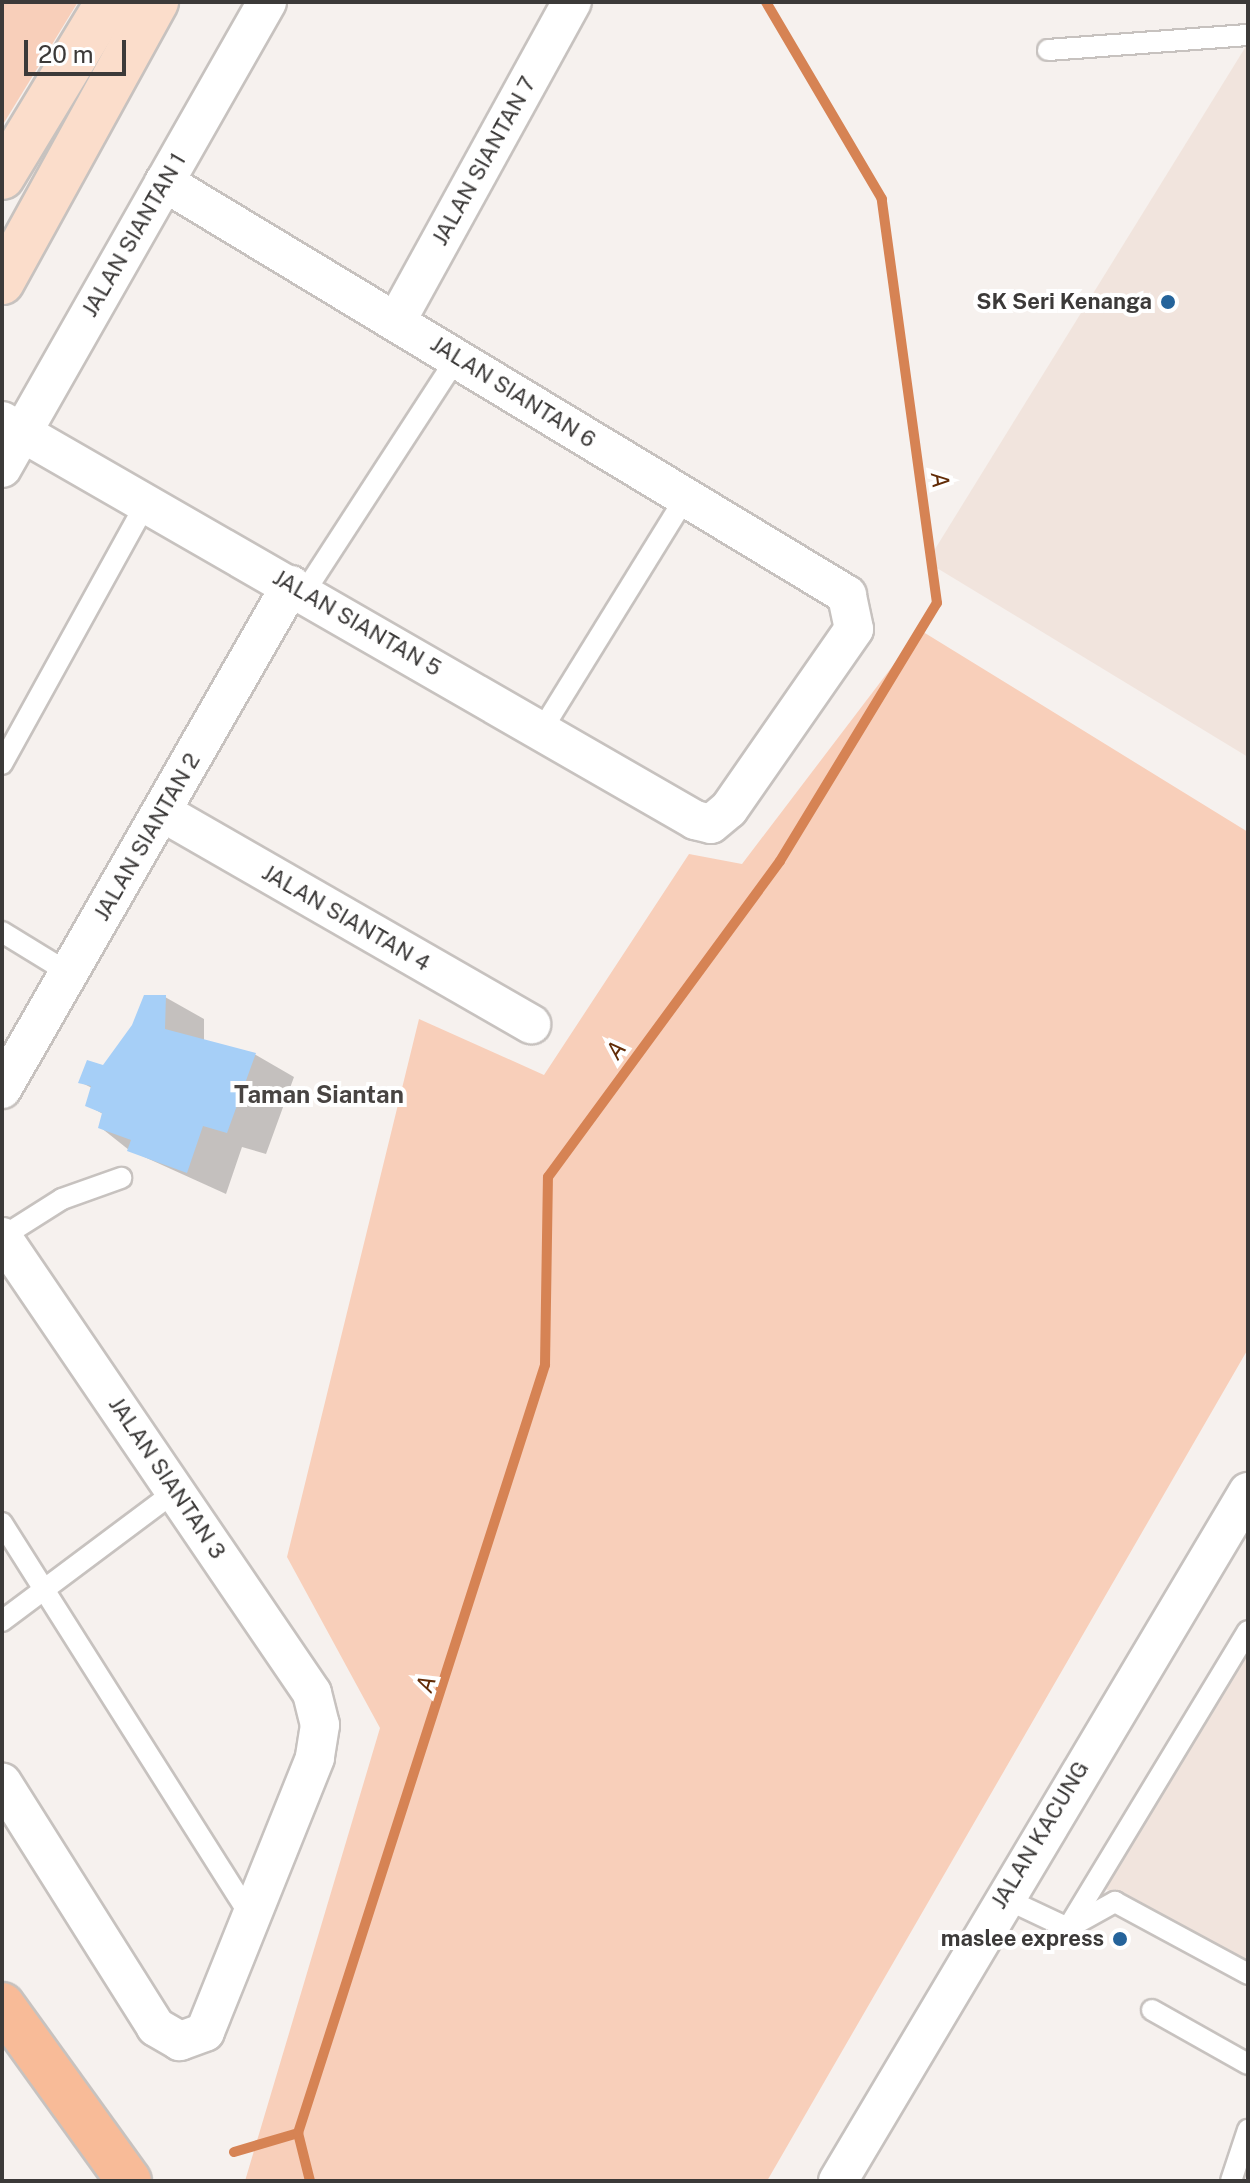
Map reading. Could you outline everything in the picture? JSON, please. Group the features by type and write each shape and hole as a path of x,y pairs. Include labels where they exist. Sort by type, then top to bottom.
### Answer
{"main road":[{"path":"2,2005 129,2181"}],"street":[{"path":"2,177 108,2"},
{"path":"2,282 156,2"},
{"name":"JALAN SIANTAN 1","path":"2,468 12,427 164,182 267,2"},
{"name":"JALAN SIANTAN 7","path":"397,320 572,2"},
{"name":"JALAN SIANTAN 6","path":"164,182 397,320 847,595 855,610 854,629 729,809 711,824"},
{"name":"JALAN SIANTAN 5","path":"12,427 711,824"},
{"name":"JALAN SIANTAN 2","path":"2,1089 162,812 298,589"},
{"name":"JALAN SIANTAN 4","path":"162,812 531,1024"},
{"name":"JALAN SIANTAN 3","path":"2,1237 312,1693 320,1725 315,1758 253,1921"},
{"name":"JALAN KACUNG","path":"838,2181 1002,1897 1245,1505"},
{"path":"2,1782 156,2027 180,2041 205,2032 253,1921"}],"lane":[{"path":"1048,50 1248,35"},
{"path":"298,589 457,357"},
{"path":"543,728 685,498"},
{"path":"2,764 146,503"},
{"path":"2,932 69,973"},
{"path":"2,1237 62,1199 121,1178"},
{"path":"2,1621 176,1491"},
{"path":"2,1523 253,1921"},
{"path":"1068,1928 1248,1631"},
{"path":"1002,1897 1068,1928"},
{"path":"1068,1928 1115,1902 1248,1974"},
{"path":"1152,2010 1248,2064"},
{"path":"1231,2181 1245,2143"}],"shaded area":[{"path":"2,2 78,2 2,126"},
{"name":"SK Seri Kenanga","path":"1248,43 1248,757 927,562"},
{"path":"920,630 1248,832 1248,1349 767,2181 245,2181 380,1728 287,1557 419,1019 544,1075 689,854 742,864"},
{"path":"1248,1646 1248,1966 1104,1888"}],"building":[{"path":"144,995 166,995 165,1029 256,1053 227,1133 203,1126 187,1173 127,1151 131,1140 98,1128 102,1113 85,1106 91,1086 78,1083 87,1060 103,1065 132,1025"}],"waterway":[{"name":"A","path":"310,2181 298,2133 545,1365 548,1177 780,861 937,603 882,199 766,2"},
{"path":"234,2152 298,2133"}],"place":[{"name":"SK Seri Kenanga","path":"1168,302"},
{"name":"maslee express","path":"1120,1939"}],"district":[{"name":"Taman Siantan","path":"319,1095"}]}
